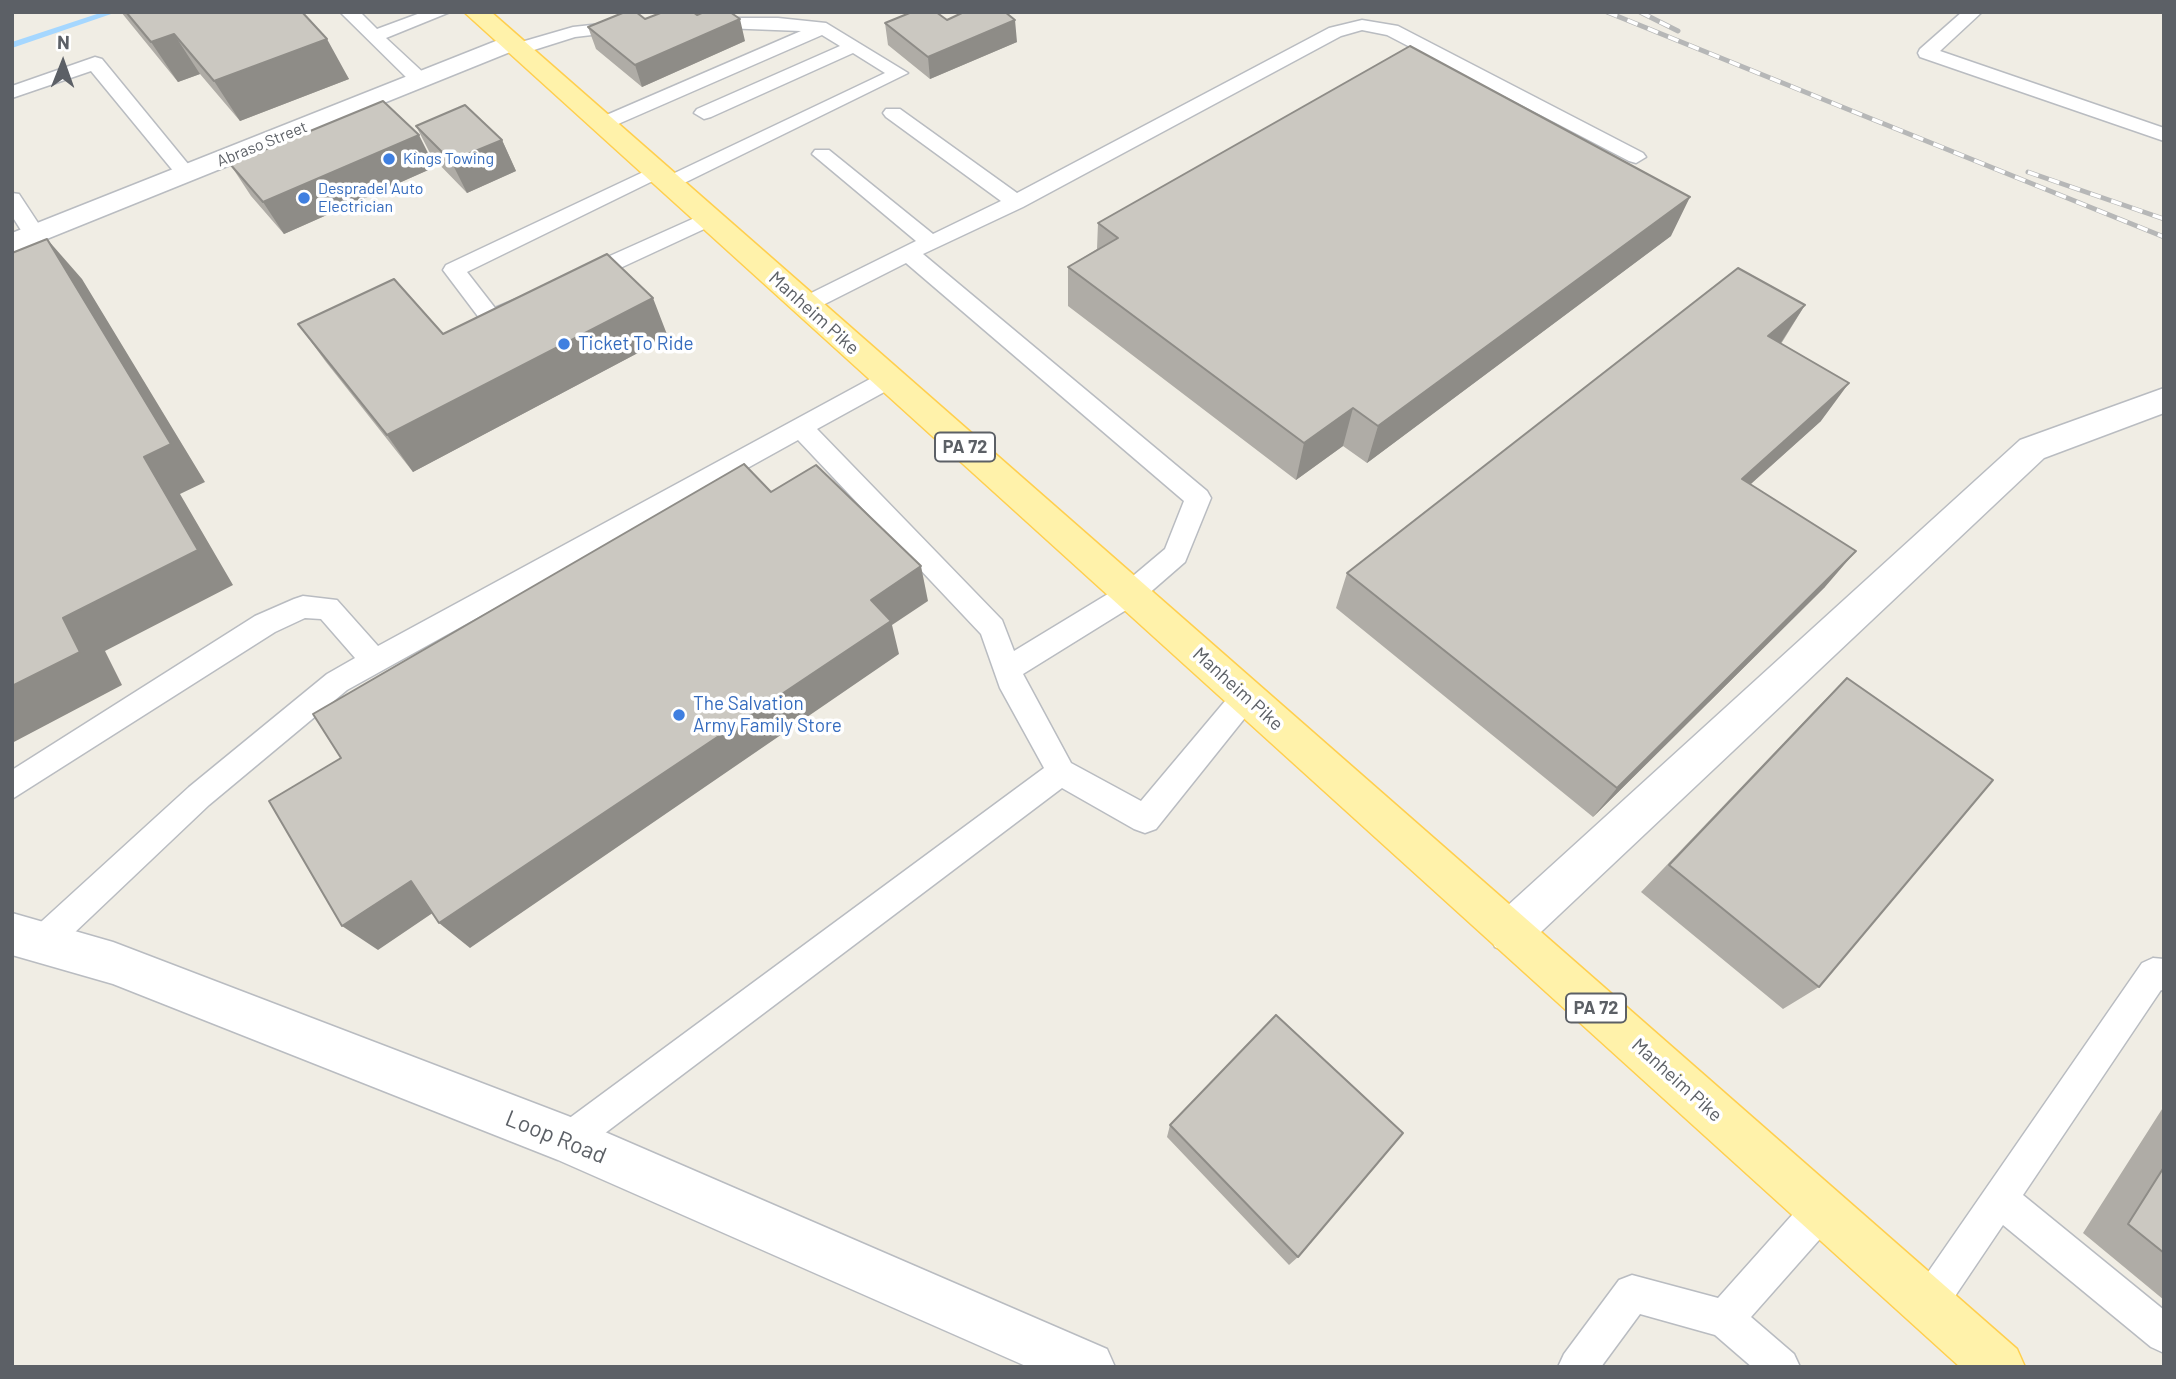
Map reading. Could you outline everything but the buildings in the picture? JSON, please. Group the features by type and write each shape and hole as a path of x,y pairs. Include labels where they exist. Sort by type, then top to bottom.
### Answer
{"main road":[{"name":"Manheim Pike","path":"476,12 1999,1367"}],"street":[{"name":"Abraso Street","path":"24,239 420,80 514,46"},
{"path":"1510,932 2032,449 2164,400"},
{"name":"Loop Road","path":"27,938 113,963 568,1140 1089,1367"}],"lane":[{"path":"349,12 420,80"},
{"path":"374,36 441,12"},
{"path":"1973,12 1927,52 2164,135"},
{"path":"540,296 491,318 454,270 663,178 746,146 899,74 823,28 744,22 680,24"},
{"path":"514,46 573,32 641,25"},
{"path":"805,304 1016,202 1335,32 1362,25 1392,30 1636,157"},
{"path":"602,124 823,28"},
{"path":"704,113 854,46"},
{"path":"12,92 95,63 186,174"},
{"path":"677,91 746,146"},
{"path":"893,113 1016,202"},
{"path":"822,154 931,243"},
{"path":"12,199 24,239"},
{"path":"564,285 708,219"},
{"path":"908,253 1198,498 1175,555 1130,594 1007,670"},
{"path":"27,938 337,682 889,379"},
{"path":"800,428 992,628 1007,670 1061,772 1145,818 1246,696"},
{"path":"12,786 265,624 303,607 328,608 374,662"},
{"path":"568,1140 1061,772"},
{"path":"1928,1304 2153,974 2164,975"},
{"path":"2000,1199 2164,1334"},
{"path":"1726,1319 1822,1209"},
{"path":"1577,1367 1632,1293 1726,1319 1782,1367"}],"waterway":[{"path":"12,45 113,12"}],"railway":[{"path":"1607,12 2164,237"},
{"path":"1640,12 1678,31"},
{"path":"2028,172 2164,219"}],"place":[{"name":"Kings Towing","path":"389,159"},
{"name":"Despradel Auto Electrician","path":"304,198"},
{"name":"Ticket To Ride","path":"564,344"},
{"name":"The Salvation Army Family Store","path":"679,715"}]}
